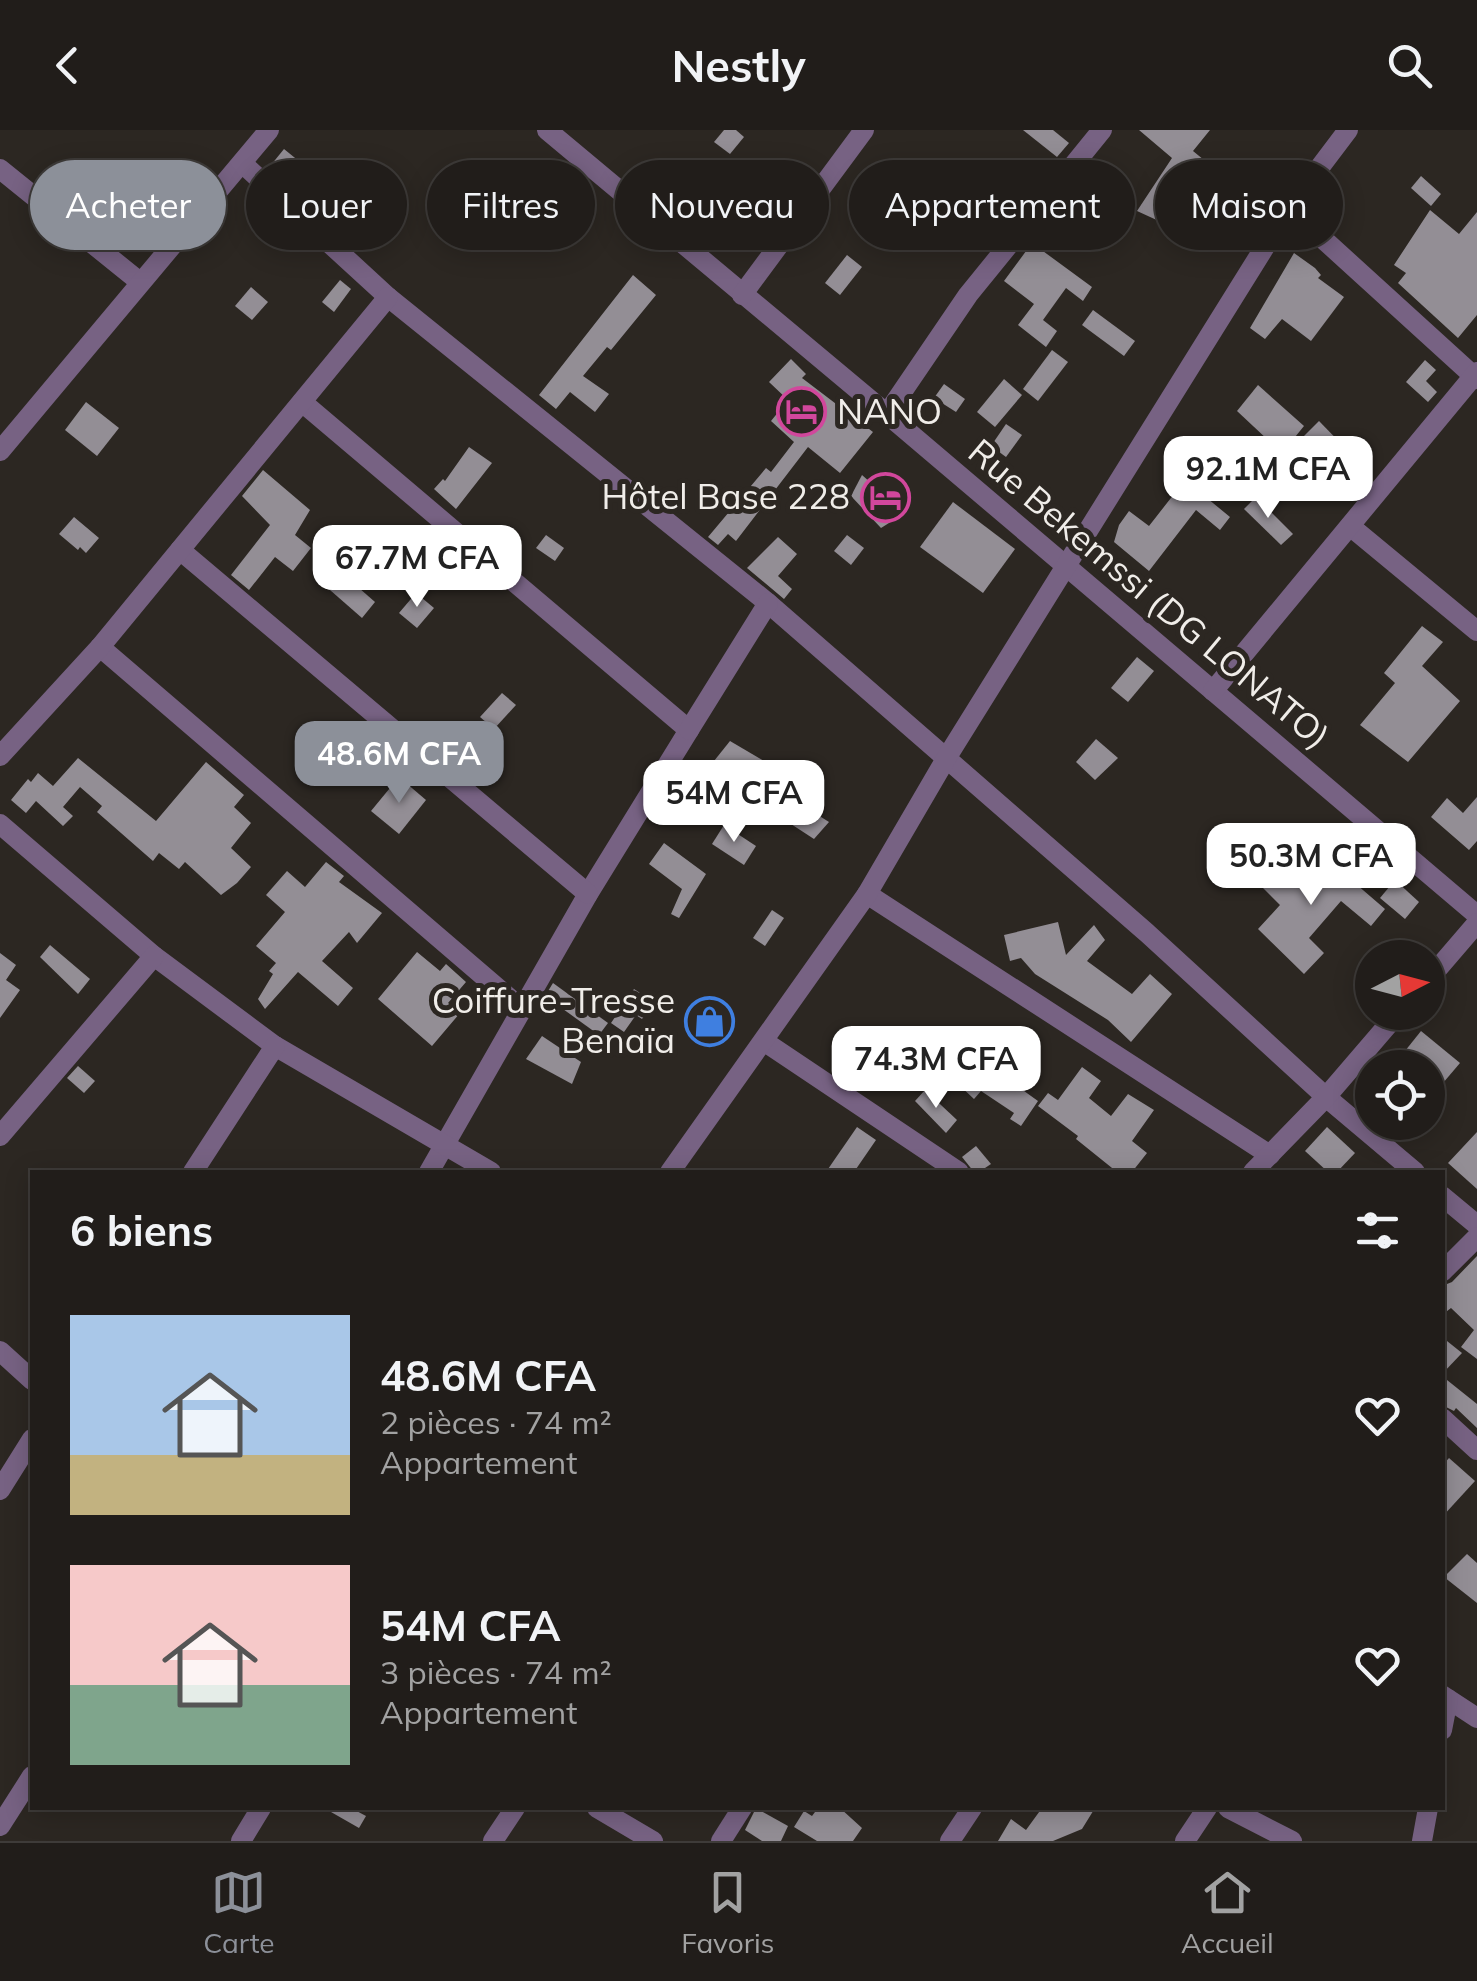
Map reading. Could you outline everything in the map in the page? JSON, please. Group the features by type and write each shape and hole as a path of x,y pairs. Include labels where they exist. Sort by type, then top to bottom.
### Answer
{"street":[{"path":"0,451 269,130"},
{"name":"Rue Bekemssi (DG LONATO)","path":"547,130 1477,916"},
{"path":"742,295 864,130"},
{"path":"886,414 968,295 1102,130"},
{"path":"1325,160 1348,130"},
{"path":"242,162 388,297 768,603 1413,1170"},
{"path":"0,169 140,282"},
{"path":"671,1170 867,894 947,758 1263,250"},
{"path":"1213,691 1476,376 1336,250"},
{"path":"0,756 100,647 388,297"},
{"path":"302,402 689,730"},
{"path":"1350,526 1477,631"},
{"path":"180,550 588,894"},
{"path":"431,1170 588,894 768,603"},
{"path":"100,647 522,1008"},
{"path":"0,824 154,956 274,1046 486,1170"},
{"path":"867,894 1270,1154"},
{"path":"1445,960 1477,923"},
{"path":"0,1136 154,956"},
{"path":"1255,1170 1384,1030"},
{"path":"765,1042 957,1170"},
{"path":"194,1170 274,1046"},
{"path":"1445,1199 1477,1226"},
{"path":"1445,1269 1477,1237"},
{"path":"0,1350 30,1378"},
{"path":"1445,1421 1477,1450"},
{"path":"0,1490 30,1442"},
{"path":"1446,1697 1477,1718"},
{"path":"0,1826 30,1779"},
{"path":"240,1841 261,1810"},
{"path":"493,1841 514,1810"},
{"path":"600,1810 653,1841"},
{"path":"722,1841 741,1810"},
{"path":"950,1841 971,1810"},
{"path":"1185,1841 1206,1810"},
{"path":"1232,1810 1292,1841"},
{"path":"1422,1841 1428,1810"}],"building":[{"path":"724,130 736,130 744,137 730,154 714,142"},
{"path":"1023,130 1053,130 1069,143 1057,157"},
{"path":"1139,130 1210,130 1193,151 1204,160 1172,158"},
{"path":"284,149 298,160 275,160"},
{"path":"1421,176 1441,194 1431,206 1411,188"},
{"path":"1155,184 1155,219 1137,211"},
{"path":"1430,210 1459,234 1477,212 1477,315 1458,338 1398,283 1406,273 1394,265"},
{"path":"1027,250 1042,250 1092,287 1083,301 1066,288 1043,320 1057,331 1046,347 1018,325 1034,304 1004,281"},
{"path":"1294,253 1344,297 1311,341 1282,319 1265,339 1250,328"},
{"path":"847,255 862,267 840,295 825,283"},
{"path":"633,275 656,295 611,350 607,347 583,376 609,394 595,412 570,392 556,409 539,395"},
{"path":"340,280 351,289 334,312 322,302"},
{"path":"251,287 268,302 252,320 235,306"},
{"path":"1093,310 1135,341 1124,356 1082,325"},
{"path":"1052,350 1068,362 1038,401 1023,389"},
{"path":"791,359 806,374 802,378 873,432 840,473 808,447 736,541 728,534 718,545 708,537 766,468 771,472 794,442 771,421 788,400 769,382"},
{"path":"1425,360 1436,370 1426,381 1437,392 1428,402 1406,382"},
{"path":"1004,379 1022,395 995,427 977,412"},
{"path":"944,384 965,399 956,412 934,398"},
{"path":"1258,385 1304,426 1282,453 1237,411"},
{"path":"86,402 119,428 97,456 65,430"},
{"path":"1319,421 1355,458 1339,474 1303,437"},
{"path":"1006,424 1022,435 1006,457 991,446"},
{"path":"469,447 492,463 456,509 434,489 445,481"},
{"path":"263,470 310,510 295,535 311,548 293,571 275,557 249,590 231,575 270,525 242,496"},
{"path":"862,475 905,513 881,528 851,496"},
{"path":"1185,480 1230,517 1220,530 1196,510 1149,571 1114,542 1119,525 1129,511 1149,526"},
{"path":"1256,497 1293,534 1281,545 1244,509"},
{"path":"953,502 1015,549 983,593 920,547"},
{"path":"74,517 99,538 86,553 59,534"},
{"path":"336,531 352,550 337,562 322,549"},
{"path":"546,535 564,548 555,561 536,548"},
{"path":"847,535 864,548 851,565 834,551"},
{"path":"778,537 797,554 778,576 792,589 784,599 747,568"},
{"path":"335,567 375,602 362,618 322,583"},
{"path":"416,593 434,608 417,628 399,613"},
{"path":"1422,626 1443,642 1422,666 1460,701 1408,762 1360,725 1395,683 1384,673"},
{"path":"1137,657 1154,671 1128,702 1111,688"},
{"path":"502,693 516,705 494,729 480,717"},
{"path":"1096,739 1118,758 1095,780 1076,762"},
{"path":"730,741 774,767 758,793 710,766"},
{"path":"78,758 156,821 206,762 244,795 234,807 251,823 231,848 251,867 221,895 185,862 179,869 159,853 153,861 97,812 102,806 80,787 63,807 73,816 63,826 36,801 26,813 11,800 38,773 53,786"},
{"path":"399,777 426,800 399,834 371,811"},
{"path":"1477,797 1477,841 1469,850 1431,817 1447,798 1463,813"},
{"path":"802,805 829,822 814,839 791,824"},
{"path":"724,825 756,846 744,865 712,844"},
{"path":"664,843 706,874 679,918 671,914 682,889 649,864"},
{"path":"1346,853 1366,871 1356,884 1385,909 1371,926 1341,901 1309,938 1324,953 1304,974 1258,929 1280,905 1240,865 1274,879 1284,862 1312,892"},
{"path":"326,862 344,876 339,882 382,913 357,943 349,932 322,961 353,988 338,1006 298,972 265,1009 258,999 276,963 256,946 285,912 266,895 287,871 305,887"},
{"path":"1395,880 1419,902 1405,919 1380,898"},
{"path":"772,910 784,918 765,946 753,938"},
{"path":"1058,922 1066,955 1094,925 1105,940 1087,961 1132,994 1150,974 1172,994 1131,1042 1108,1020 1035,974 1021,958 1010,961 1004,935"},
{"path":"50,945 90,979 78,994 40,957"},
{"path":"417,952 440,971 446,964 466,982 448,1003 460,1013 432,1046 378,999"},
{"path":"0,953 16,965 6,980 20,990 0,1018"},
{"path":"553,983 608,1023 599,1035 545,996"},
{"path":"634,989 654,1002 642,1019 636,1015 624,1032 611,1023"},
{"path":"1421,1031 1444,1050 1406,1050"},
{"path":"542,1036 581,1062 572,1084 526,1059"},
{"path":"1445,1051 1460,1063 1445,1081"},
{"path":"948,1055 975,1081 982,1073 993,1083 1000,1074 1038,1101 1021,1126 1010,1119 1014,1113 981,1091 974,1099 939,1066"},
{"path":"78,1066 95,1081 84,1093 67,1078"},
{"path":"1082,1067 1101,1081 1089,1098 1111,1116 1128,1094 1154,1110 1132,1141 1147,1153 1134,1170 1115,1170 1038,1106 1048,1093 1058,1100"},
{"path":"925,1090 957,1120 946,1133 915,1101"},
{"path":"857,1127 876,1140 855,1170 827,1170"},
{"path":"1327,1127 1355,1153 1339,1170 1326,1170 1305,1151"},
{"path":"1477,1132 1477,1189 1448,1163"},
{"path":"976,1146 991,1164 972,1170 962,1157"},
{"path":"1477,1256 1477,1359 1461,1347 1474,1330 1451,1308 1445,1313 1445,1285"},
{"path":"1445,1339 1462,1353 1445,1371"},
{"path":"1445,1378 1477,1404 1477,1428 1456,1408 1454,1411 1445,1406"},
{"path":"1449,1458 1475,1481 1445,1514 1445,1463"},
{"path":"1467,1554 1477,1563 1477,1603 1445,1578"},
{"path":"328,1810 355,1810 366,1816 359,1828"},
{"path":"755,1810 788,1826 781,1841 762,1841 745,1830"},
{"path":"816,1810 842,1810 862,1828 853,1841 817,1841 794,1827 804,1811 812,1816"},
{"path":"1041,1810 1094,1810 1082,1829 1053,1841 998,1841 1011,1819 1026,1830"}],"place":[{"name":"NANO","path":"802,412"},
{"name":"Hôtel Base 228","path":"885,497"},
{"name":"Coiffure-Tresse Benaïa","path":"710,1021"}]}
